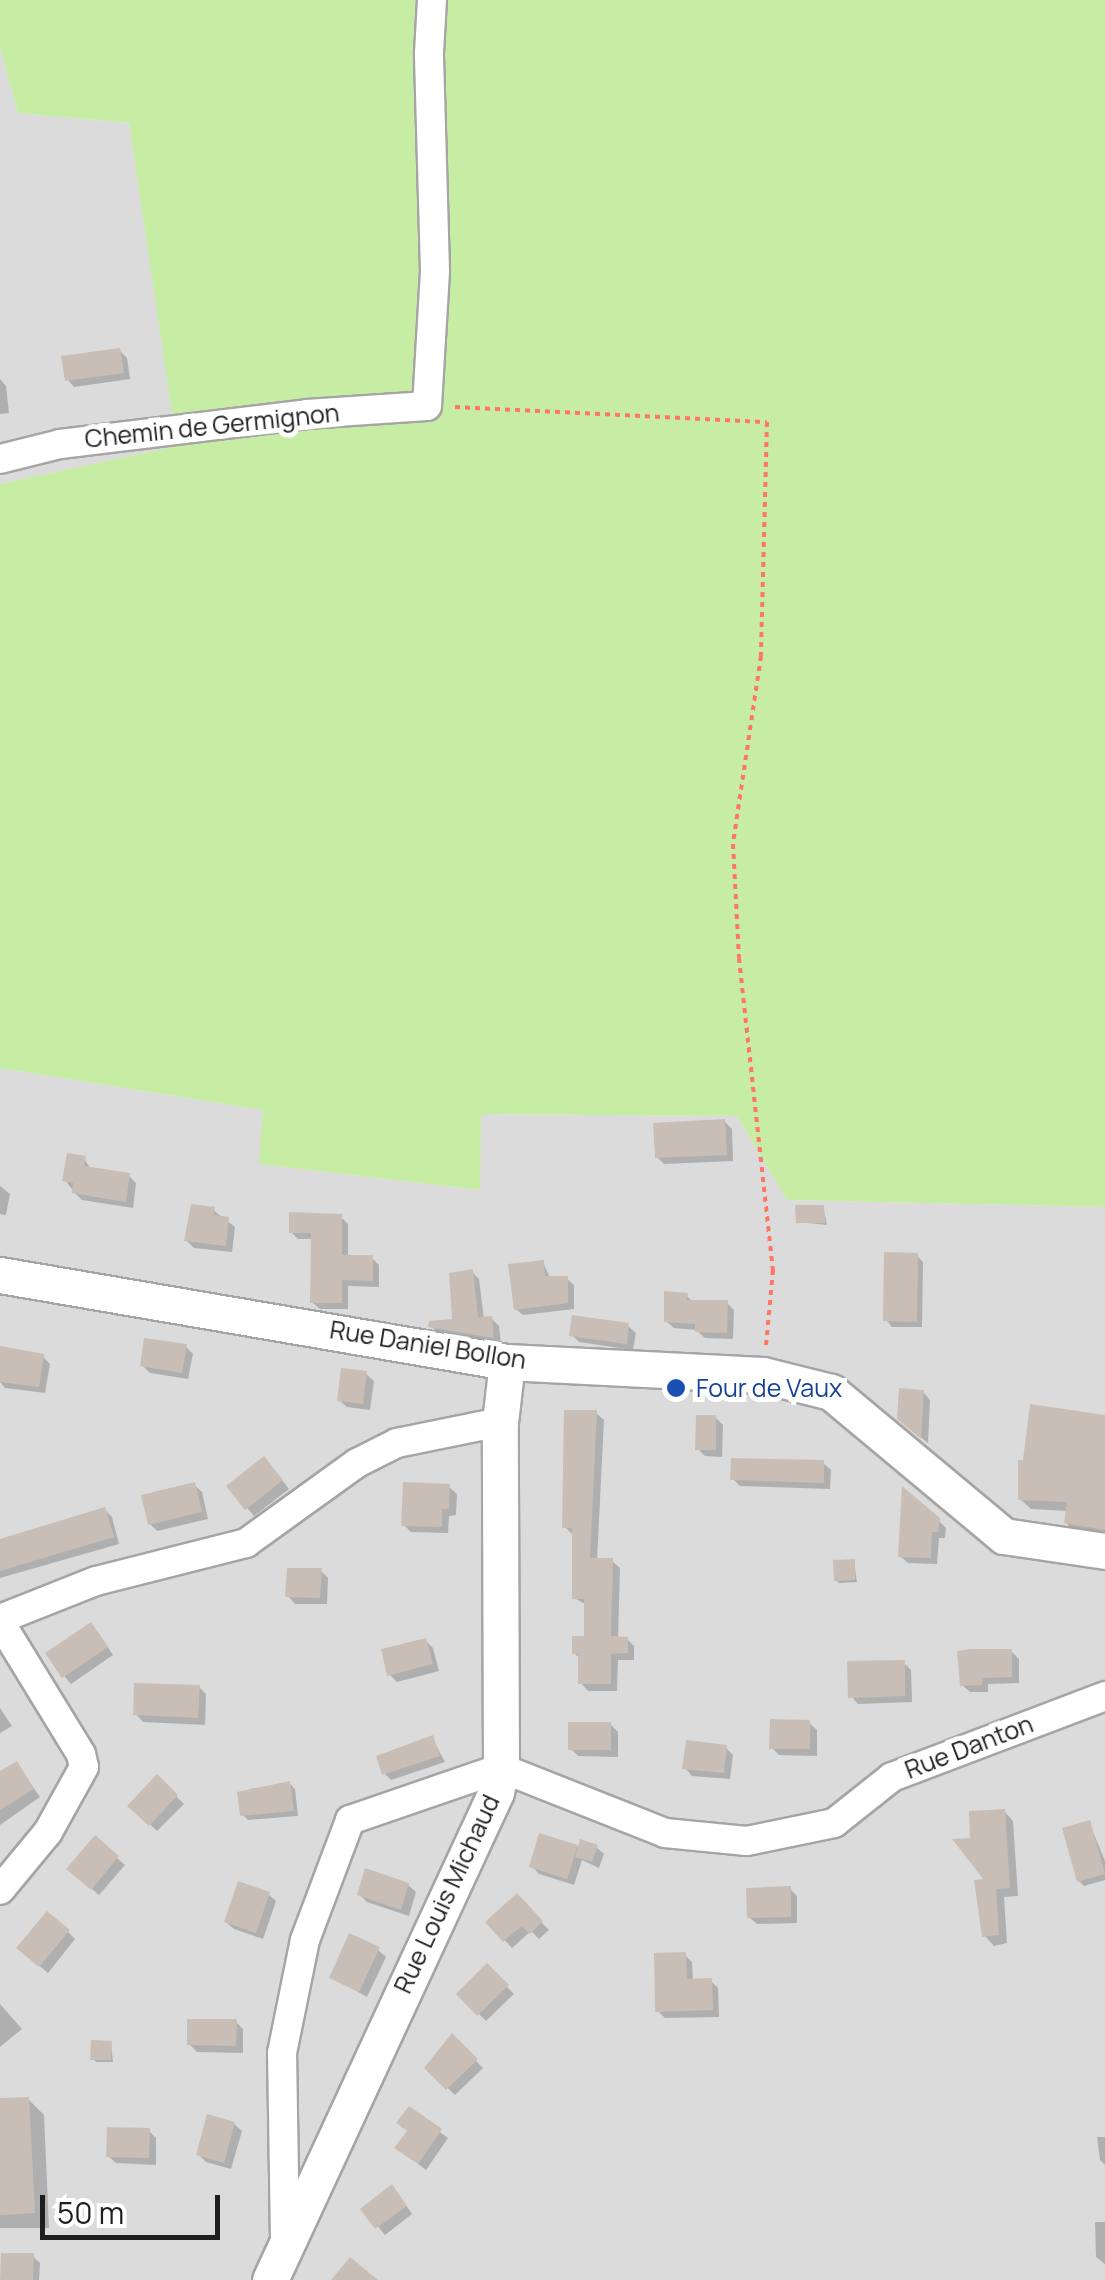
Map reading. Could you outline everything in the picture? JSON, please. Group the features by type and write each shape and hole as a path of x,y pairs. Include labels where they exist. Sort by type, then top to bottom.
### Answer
{"street":[{"path":"427,406 435,271 429,53 432,0"},
{"name":"Chemin de Germignon","path":"0,459 60,444 307,414 427,406"},
{"name":"Rue Daniel Bollon","path":"0,1275 507,1362 763,1375 831,1392 1004,1536 1105,1552"},
{"name":"Rue Louis Michaud","path":"270,2280 496,1792 501,1768 500,1422 507,1362"},
{"path":"0,1890 48,1832 84,1767 81,1754 0,1620 96,1582 246,1543 358,1463 397,1443 500,1422"},
{"name":"Rue Danton","path":"501,1768 665,1833 748,1842 834,1823 892,1777 1105,1696"},
{"path":"285,2242 282,2053 305,1940 350,1820 501,1768"}],"path":[{"path":"427,406 767,422 762,656 733,844 739,958 773,1270 763,1375"}],"shaded area":[{"path":"0,47 18,113 129,123 178,446 0,484"},
{"path":"0,1068 263,1110 260,1164 479,1190 481,1114 737,1116 787,1200 1105,1207 1105,2280 0,2280"}],"green space":[{"path":"0,0 1105,0 1105,1207 787,1200 737,1116 481,1114 480,1190 259,1164 263,1110 0,1068 0,484 177,446 129,123 18,113 0,47"}],"building":[{"path":"120,348 124,373 65,381 61,356"},
{"path":"725,1119 727,1155 655,1158 653,1123"},
{"path":"67,1153 86,1156 84,1166 130,1173 126,1202 72,1193 73,1183 62,1181"},
{"path":"191,1204 215,1207 214,1215 229,1217 226,1246 184,1241"},
{"path":"795,1205 824,1205 825,1223 796,1223"},
{"path":"289,1212 342,1214 342,1255 373,1255 373,1281 342,1280 342,1303 310,1303 311,1233 289,1233"},
{"path":"884,1252 918,1253 917,1322 883,1321"},
{"path":"544,1260 545,1276 568,1276 568,1303 514,1310 508,1264"},
{"path":"473,1269 478,1317 492,1316 494,1338 428,1327 429,1321 452,1319 449,1273"},
{"path":"664,1291 688,1293 687,1300 728,1300 727,1333 695,1332 695,1324 664,1322"},
{"path":"572,1315 629,1323 627,1344 569,1336"},
{"path":"144,1338 187,1344 182,1373 140,1366"},
{"path":"0,1346 44,1354 39,1387 0,1382"},
{"path":"341,1368 367,1371 363,1404 337,1401"},
{"path":"899,1388 924,1390 921,1439 897,1419"},
{"path":"1030,1404 1105,1415 1105,1530 1064,1523 1067,1502 1018,1500 1018,1460 1023,1460"},
{"path":"564,1410 597,1410 590,1558 613,1558 611,1636 628,1637 628,1653 611,1654 611,1684 578,1684 578,1654 572,1654 572,1636 584,1636 584,1599 572,1599 572,1528 562,1528"},
{"path":"696,1415 716,1415 716,1450 695,1450"},
{"path":"264,1456 283,1480 245,1510 226,1486"},
{"path":"731,1458 824,1460 824,1483 730,1480"},
{"path":"195,1482 202,1512 148,1525 141,1495"},
{"path":"403,1482 450,1484 449,1509 442,1509 442,1527 401,1526"},
{"path":"902,1486 940,1518 938,1532 932,1532 931,1558 898,1557"},
{"path":"105,1507 114,1537 0,1571 0,1539"},
{"path":"855,1559 855,1580 834,1581 833,1560"},
{"path":"287,1568 322,1568 320,1598 285,1597"},
{"path":"91,1622 108,1647 62,1678 45,1653"},
{"path":"426,1638 433,1664 387,1676 381,1649"},
{"path":"1012,1649 1012,1677 982,1678 982,1685 960,1686 957,1651"},
{"path":"905,1660 905,1696 848,1698 847,1661"},
{"path":"134,1683 200,1685 198,1718 133,1715"},
{"path":"770,1719 810,1720 810,1749 769,1749"},
{"path":"568,1722 611,1722 611,1750 568,1750"},
{"path":"433,1735 440,1756 382,1775 376,1756"},
{"path":"686,1740 727,1745 724,1773 682,1769"},
{"path":"17,1761 34,1789 0,1810 0,1771"},
{"path":"157,1774 178,1795 149,1826 127,1806"},
{"path":"290,1781 294,1811 240,1816 237,1792"},
{"path":"1005,1809 1010,1888 996,1889 999,1935 982,1937 974,1880 983,1879 952,1839 970,1838 969,1811"},
{"path":"1090,1820 1105,1874 1077,1882 1062,1828"},
{"path":"539,1833 578,1845 567,1879 529,1867"},
{"path":"95,1835 119,1856 91,1890 66,1869"},
{"path":"580,1839 598,1845 592,1862 575,1857"},
{"path":"365,1868 409,1883 401,1910 357,1895"},
{"path":"238,1881 270,1892 256,1933 224,1922"},
{"path":"791,1886 791,1917 747,1918 746,1888"},
{"path":"517,1893 543,1921 530,1934 522,1926 503,1942 485,1922"},
{"path":"47,1911 70,1930 39,1967 16,1948"},
{"path":"349,1933 380,1947 359,1992 329,1978"},
{"path":"686,1952 687,1979 712,1978 713,2010 655,2012 654,1953"},
{"path":"487,1963 509,1985 477,2016 456,1994"},
{"path":"187,2019 237,2019 236,2046 187,2045"},
{"path":"452,2033 478,2059 446,2090 424,2068"},
{"path":"91,2040 112,2041 111,2060 90,2060"},
{"path":"29,2097 35,2213 0,2215 0,2098"},
{"path":"409,2106 442,2129 418,2164 394,2148 407,2131 396,2123"},
{"path":"207,2114 235,2122 224,2163 196,2155"},
{"path":"107,2127 150,2128 149,2158 106,2157"},
{"path":"392,2184 407,2206 375,2229 360,2209"},
{"path":"1,2253 34,2253 33,2280 0,2280"},
{"path":"350,2257 378,2280 331,2280"}],"place":[{"name":"Four de Vaux","path":"676,1388"}]}
